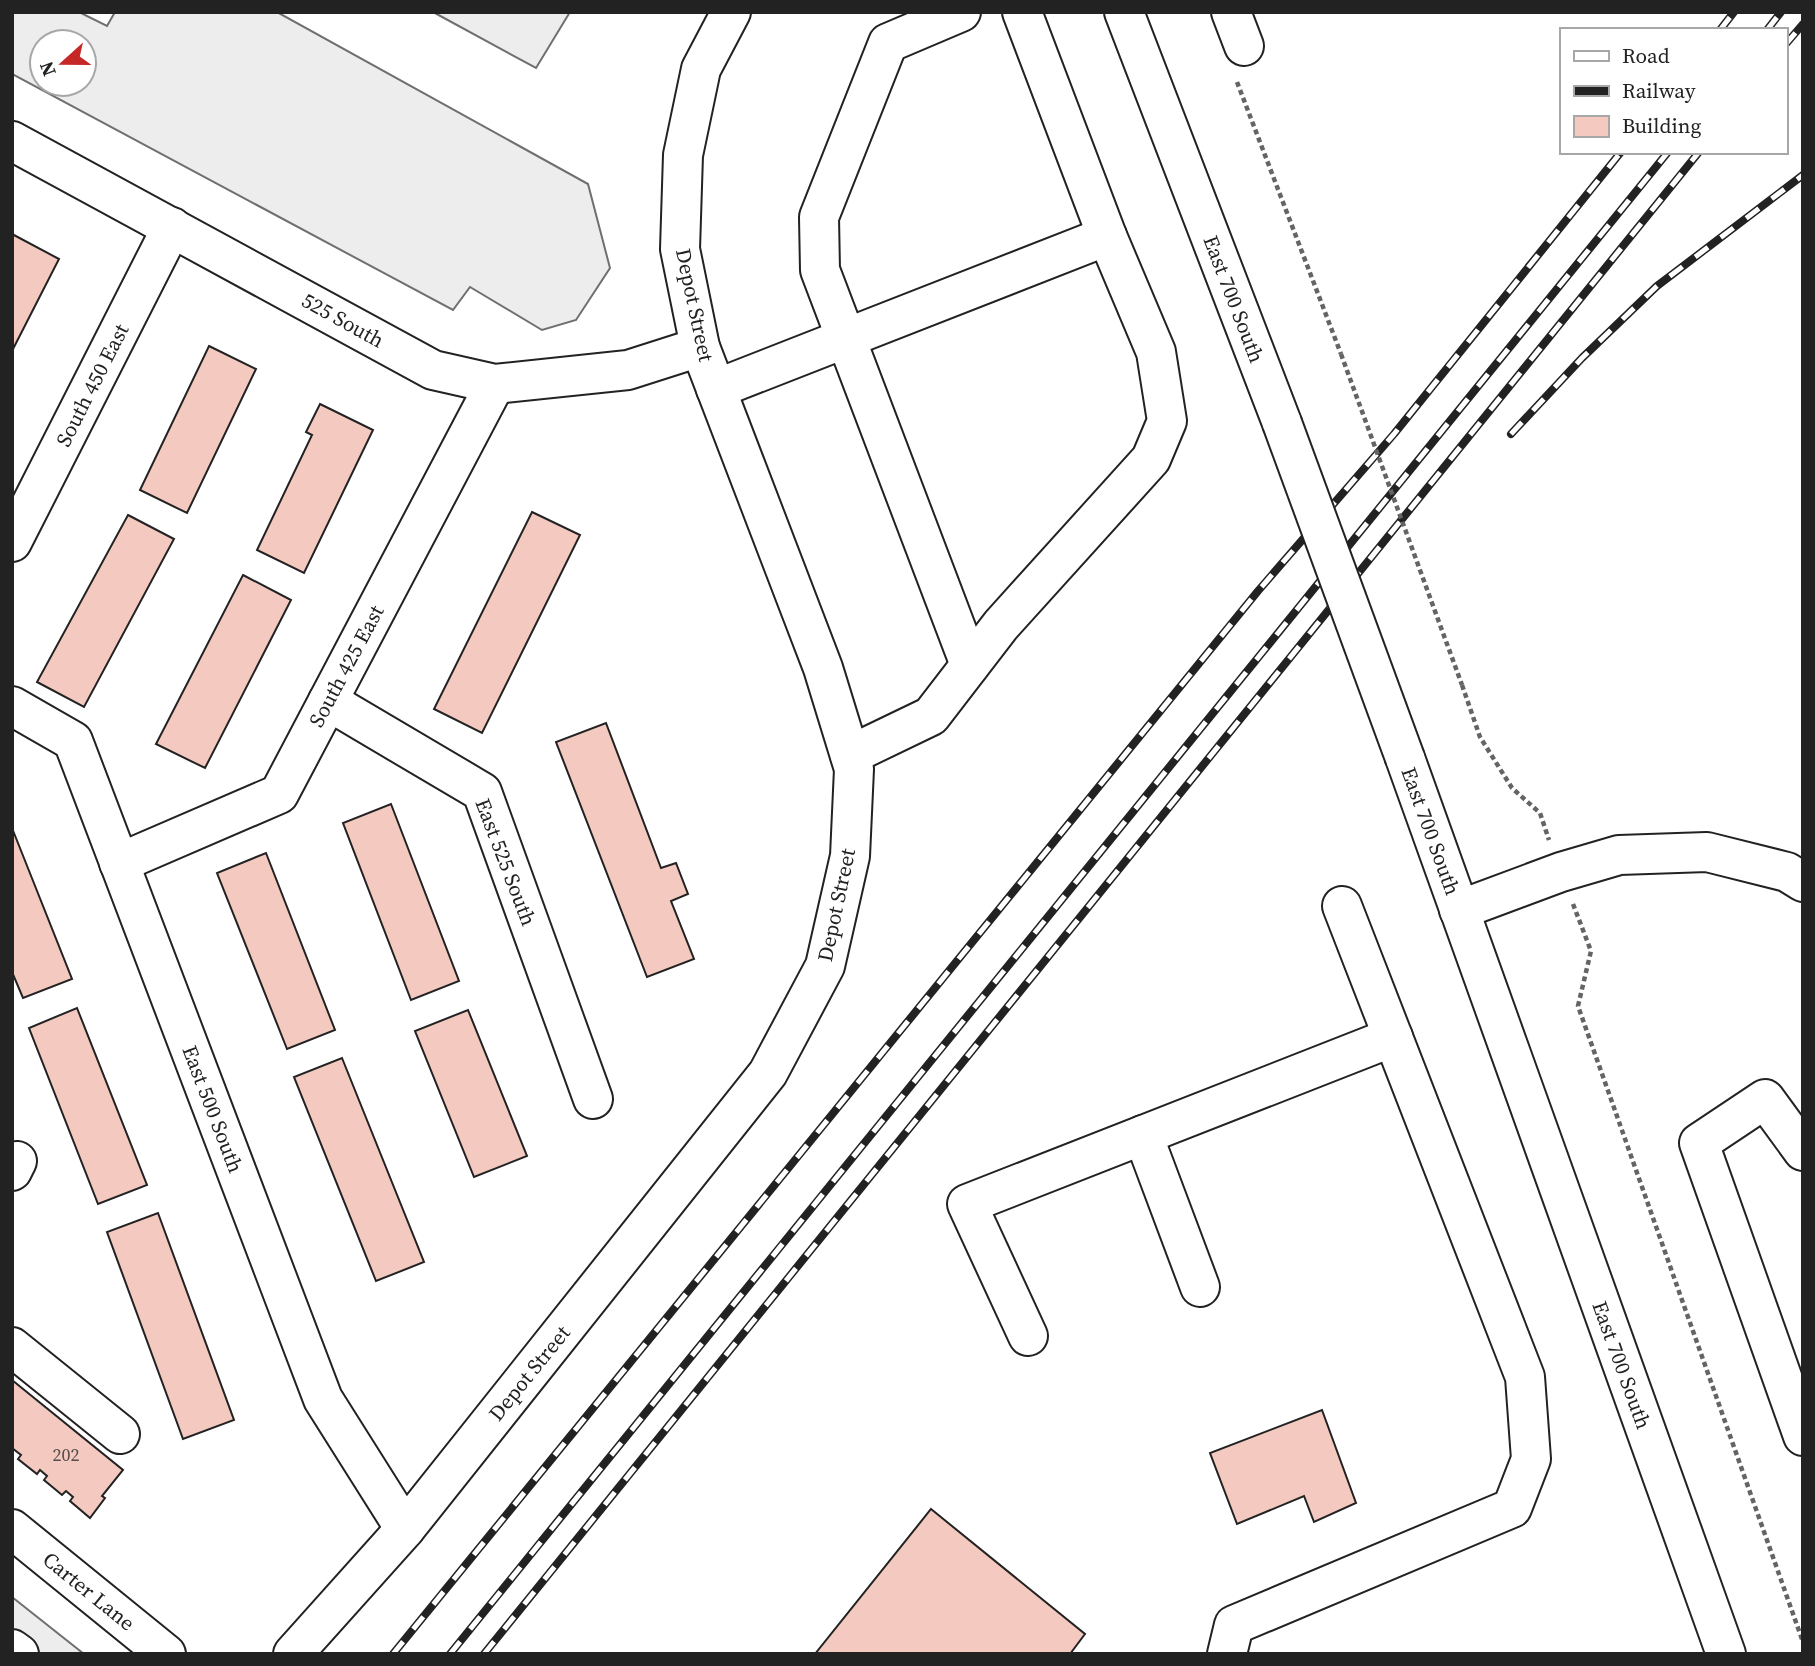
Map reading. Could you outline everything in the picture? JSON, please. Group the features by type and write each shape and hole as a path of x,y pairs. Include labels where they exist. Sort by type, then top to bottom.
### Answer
{"street":[{"name":"Depot Street","path":"293,1654 405,1529 768,1073 825,966 850,856 854,769 823,668 700,347 680,249 683,155 702,69 731,12"},
{"path":"961,12 888,43 819,216 820,270 970,665"},
{"path":"850,755 931,716 1001,625 1151,459 1167,421 1156,352 1107,236 1022,12"},
{"name":"East 700 South","path":"1124,12 1282,423 1405,758 1726,1654"},
{"name":"525 South","path":"12,141 433,370 495,384 628,370 700,347"},
{"name":"South 450 East","path":"12,542 172,227"},
{"path":"716,389 1107,236"},
{"name":"South 425 East","path":"119,863 278,794 495,384"},
{"name":"East 525 South","path":"328,701 482,792 593,1099"},
{"name":"East 500 South","path":"12,706 73,741 323,1399 405,1529"},
{"path":"1460,910 1561,872 1619,855 1707,852 1787,872 1803,882"},
{"path":"1227,1654 1234,1625 1512,1508 1531,1459 1525,1377 1342,906"},
{"path":"1028,1336 967,1205 1394,1038"},
{"path":"1803,1151 1765,1099 1699,1143 1803,1436"},
{"path":"1143,1135 1200,1287"},
{"path":"12,1347 120,1434"},
{"name":"Carter Lane","path":"12,1529 166,1654"},
{"path":"12,1648 19,1654"}],"path":[{"path":"1237,45 1341,354 1480,737 1511,788 1539,813"},
{"path":"1591,951 1578,1006 1803,1642"}],"shaded area":[{"path":"12,12 79,12 107,26 115,12 277,12 588,184 610,268 576,320 542,330 470,287 453,310 57,98 98,98 98,28 28,28 28,83 12,74"},
{"path":"433,12 570,12 536,68"},
{"path":"12,1597 84,1654 12,1654"}],"building":[{"path":"12,234 59,259 12,351"},
{"path":"209,346 256,369 187,513 140,490"},
{"path":"320,404 373,430 304,573 257,550 312,435 306,432"},
{"path":"532,512 580,535 482,733 434,709"},
{"path":"128,515 174,539 84,707 37,682"},
{"path":"243,575 291,600 205,768 156,744"},
{"path":"606,723 661,868 676,863 688,894 671,901 694,959 647,977 556,742"},
{"path":"391,804 459,981 411,1000 343,823"},
{"path":"12,828 72,979 23,998 12,972"},
{"path":"266,853 335,1030 287,1049 217,873"},
{"path":"77,1008 147,1185 98,1204 29,1028"},
{"path":"468,1010 527,1156 474,1177 415,1031"},
{"path":"342,1058 424,1262 376,1281 294,1077"},
{"path":"158,1213 234,1420 183,1439 107,1232"},
{"path":"12,1380 123,1470 102,1496 105,1498 90,1518 70,1501 73,1497 66,1491 62,1495 44,1480 47,1476 40,1470 37,1474 18,1459 21,1455 12,1448"},
{"path":"1322,1410 1356,1503 1314,1522 1304,1496 1237,1524 1210,1453"},
{"path":"931,1509 1085,1634 1070,1654 815,1654"}],"railway":[{"path":"1722,28 1734,12"},
{"path":"1769,28 1781,12"},
{"path":"1787,43 1803,24"},
{"path":"393,1654 1258,591 1394,434 1619,154"},
{"path":"450,1654 1666,154"},
{"path":"484,1654 1697,154"},
{"path":"1511,434 1582,358 1657,286 1803,175"}]}
